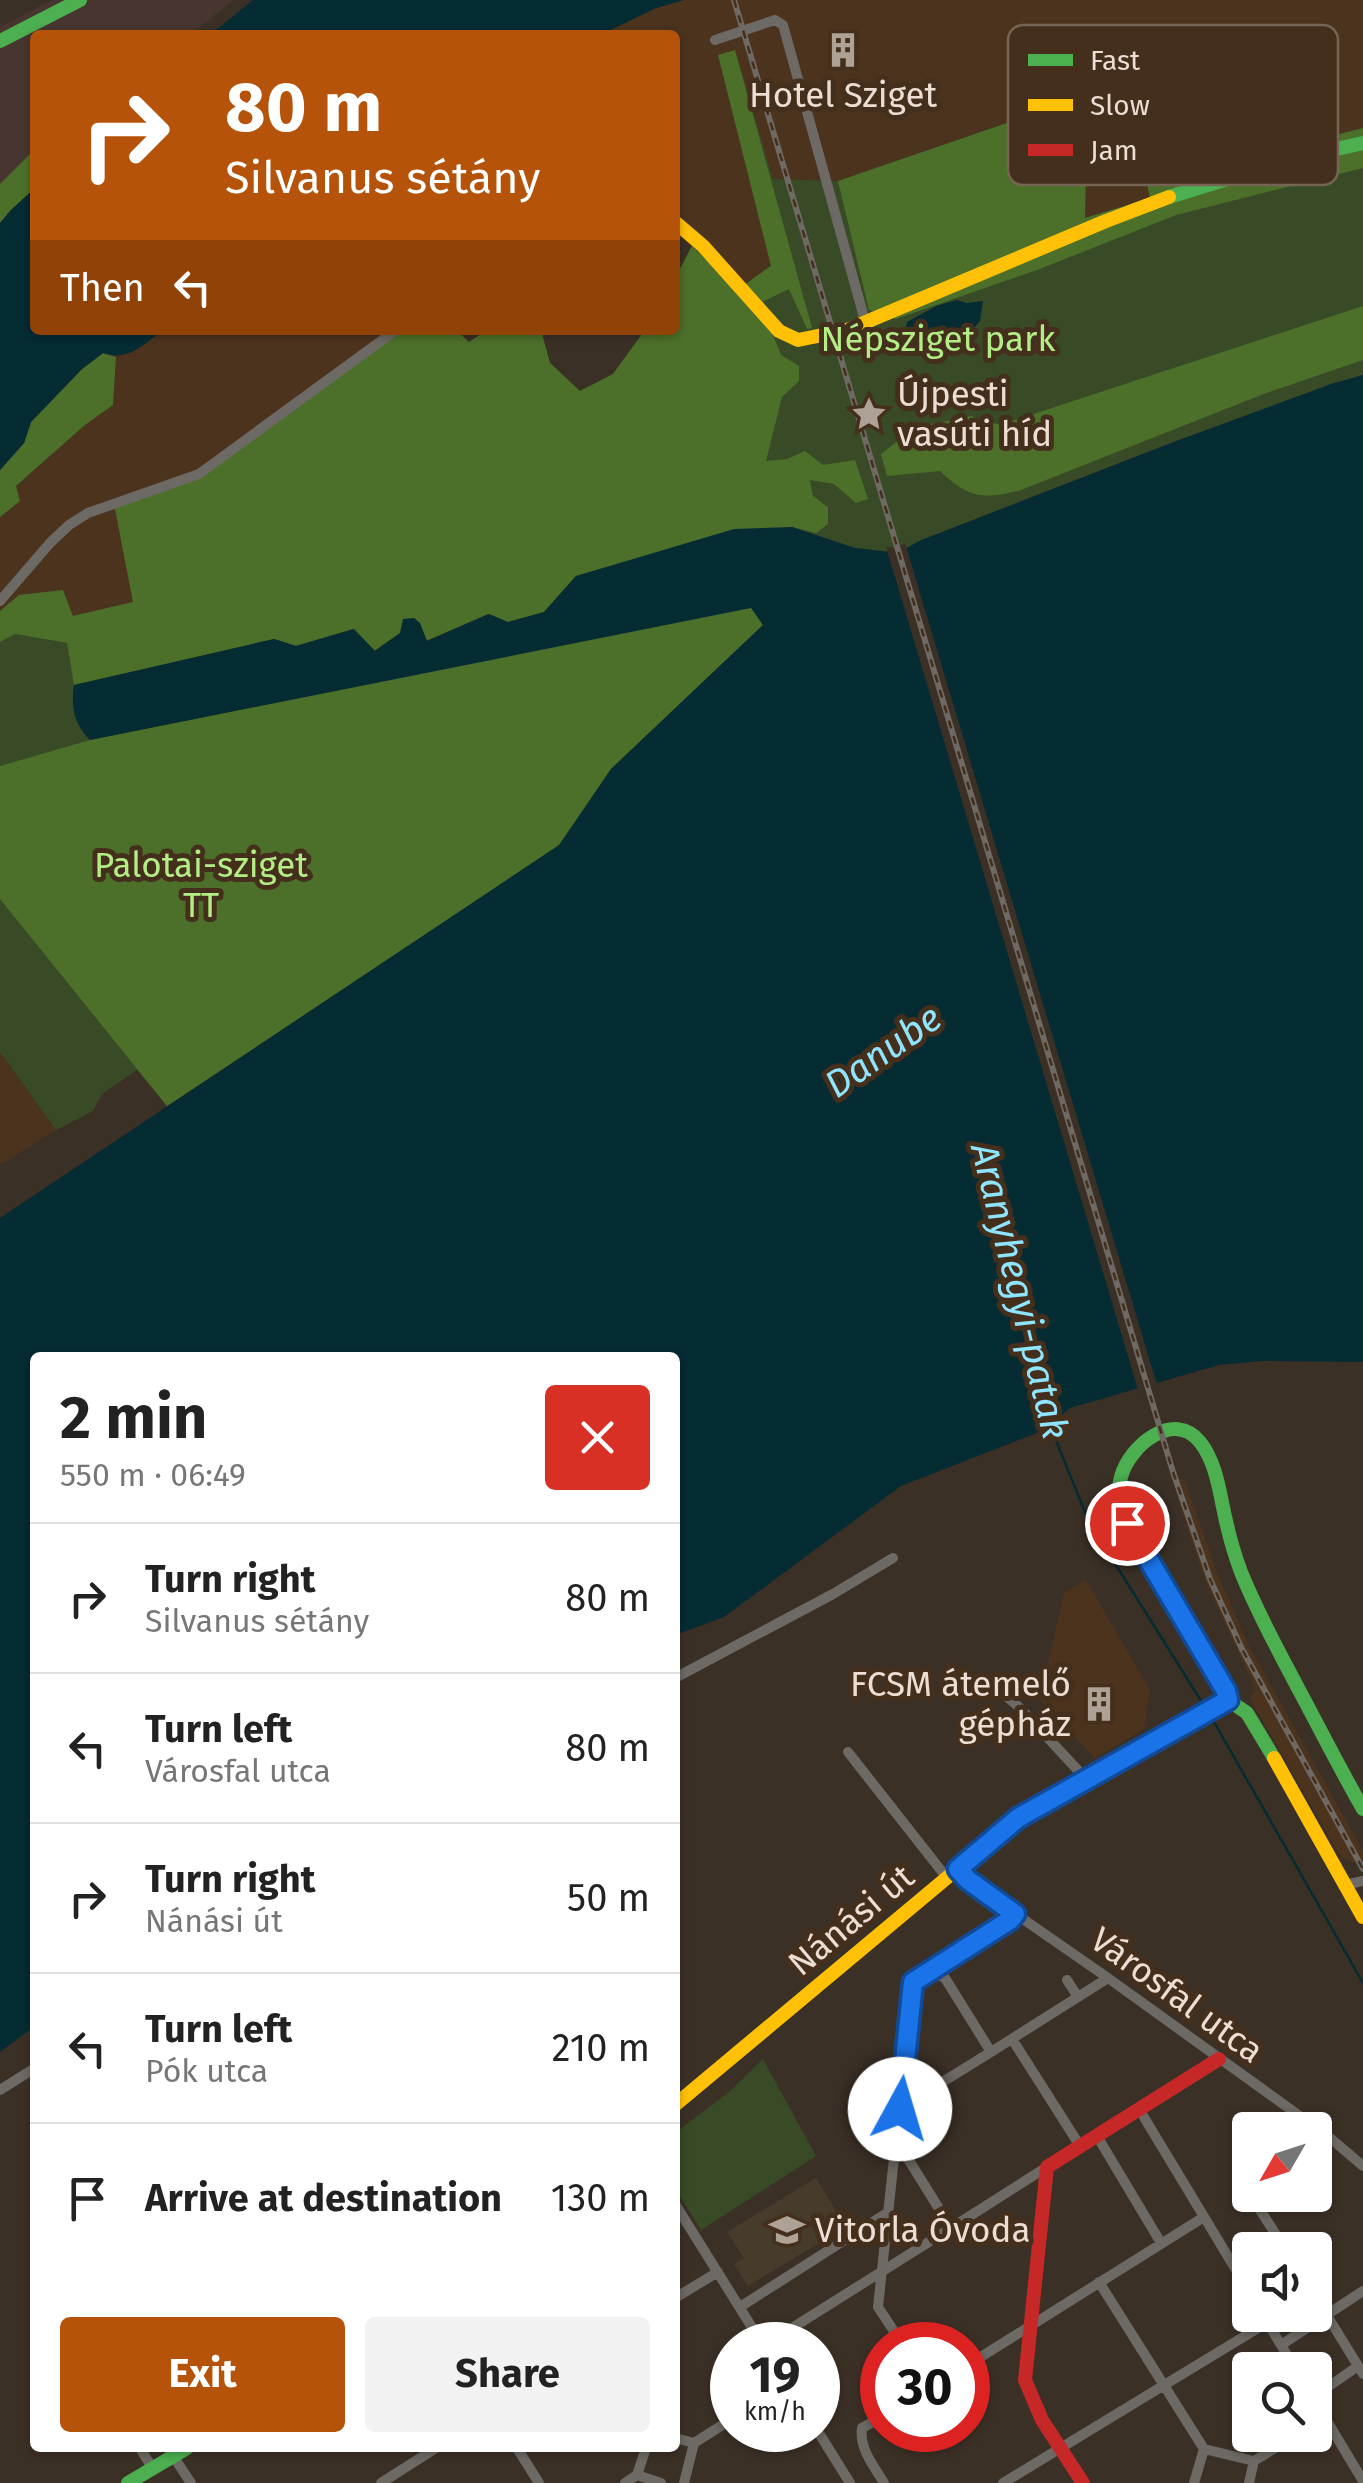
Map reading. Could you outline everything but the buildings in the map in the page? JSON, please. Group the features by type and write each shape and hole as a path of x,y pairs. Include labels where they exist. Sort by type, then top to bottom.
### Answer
{"street":[{"path":"0,41 80,0"},
{"path":"715,40 775,20 783,24 866,321"},
{"path":"1338,149 1363,143"},
{"path":"680,226 779,331 798,340 848,330 1106,221 1203,185"},
{"path":"0,601 50,542 88,512 199,474 389,335"},
{"path":"1363,1809 1264,1624 1232,1548 1209,1458 1200,1441 1179,1429 1154,1434 1130,1456 1120,1476 1118,1500 1127,1523 1226,1691 1225,1700 1246,1714 1257,1729 1363,1917"},
{"path":"680,1675 824,1600 894,1558"},
{"path":"988,1681 1019,1706 1086,1779"},
{"name":"Nánási út","path":"680,2101 1018,1818 1225,1700"},
{"name":"Városfal utca","path":"848,1752 952,1874 968,1880 1108,1978 1329,2137 1363,2166"},
{"path":"1345,1885 1363,1880"},
{"path":"888,2322 878,2307 913,1982 1015,1914"},
{"path":"932,1971 944,1978 992,2052"},
{"path":"900,2109 1108,1978"},
{"path":"1067,1980 1078,1997"},
{"path":"1012,2039 1080,2146"},
{"path":"800,2322 1219,2059"},
{"path":"0,2090 30,2071"},
{"path":"1139,2109 1232,2263"},
{"path":"1097,2136 1161,2243"},
{"path":"896,2140 951,2228"},
{"path":"1047,2167 1025,2380 1028,2394 1083,2483"},
{"path":"680,2212 750,2322"},
{"path":"740,2306 887,2213"},
{"path":"990,2351 1204,2217"},
{"path":"680,2295 718,2272"},
{"path":"1099,2282 1204,2449 1254,2461 1269,2452"},
{"path":"1332,2312 1363,2291"},
{"path":"1332,2323 1360,2370 1332,2387"},
{"path":"1003,2483 1245,2332"},
{"path":"1273,2332 1285,2352"},
{"path":"1281,2345 1301,2332"},
{"path":"684,2483 694,2443 710,2433"},
{"path":"1332,2437 1363,2481"},
{"path":"680,2439 694,2443"},
{"path":"1194,2483 1204,2449"},
{"path":"143,2452 154,2469"},
{"path":"128,2483 180,2452"},
{"path":"381,2483 430,2452"},
{"path":"520,2452 539,2483"},
{"path":"625,2483 637,2475 645,2452"},
{"path":"830,2452 850,2483"},
{"path":"866,2452 883,2482"},
{"path":"173,2456 191,2483"},
{"path":"1249,2483 1254,2461"},
{"path":"637,2475 660,2483"}],"shaded area":[{"path":"52,0 234,0 195,30 30,30 30,154 0,184 0,27"},
{"path":"684,0 1363,0 1363,128 1338,134 1338,25 1008,25 1008,123 838,181 772,179 734,50 718,56 771,265 737,290 680,235 680,30 610,30 656,8"},
{"path":"1085,185 1148,185 1151,198 1084,218"},
{"path":"156,335 395,335 340,371 134,602 72,616 63,590 0,611 0,517 20,501 16,487 113,405 116,357 131,353"},
{"path":"0,1052 56,1130 0,1165"},
{"path":"1184,1478 1217,1573 1250,1648 1363,1851 1363,1858 1353,1863 1341,1857 1249,1697 1256,1691 1204,1578 1173,1481"},
{"path":"1086,1580 1150,1690 1144,1729 1095,1758 1040,1700 1064,1593"},
{"name":"Vitorla Óvoda","path":"816,2178 846,2227 748,2286 734,2264 744,2258 727,2232"}],"green space":[{"name":"Népsziget park","path":"735,50 773,179 838,181 1008,123 1008,185 1086,185 1085,218 1150,198 1147,185 1338,185 1338,134 1363,128 1363,375 1171,443 919,541 898,553 855,548 792,527 734,529 576,576 544,612 508,622 488,614 426,641 420,623 414,618 403,620 400,633 374,651 353,629 296,646 274,639 74,685 75,715 90,740 751,607 763,625 611,769 560,845 167,1106 137,1070 102,1094 93,1111 56,1130 0,1052 0,642 15,634 67,643 73,674 72,616 134,602 114,504 199,474 395,335 461,335 469,342 480,335 542,335 550,363 580,391 613,374 641,335 680,335 680,269 692,246 737,290 771,265 718,55"},
{"path":"735,50 812,328 807,329 789,289 760,303 781,355 799,366 799,381 782,397 766,461 787,459 805,451 823,465 855,460 868,499 856,503 834,484 810,480 813,496 828,507 828,524 816,533 792,527 576,576 544,612 508,622 488,614 426,641 400,633 374,651 353,629 296,646 274,639 74,685 67,643 15,634 0,642 0,611 19,595 63,590 73,616 133,602 114,504 199,474 395,335 461,335 469,342 480,335 542,335 550,363 580,391 613,374 641,335 680,335 680,269 692,246 737,290 771,266 718,55"},
{"path":"1008,123 1008,185 1086,185 1085,218 1150,198 1147,185 1295,185 1176,215 1037,270 896,319 869,310 838,181"},
{"path":"1363,128 1363,168 1338,174 1338,134"},
{"path":"30,154 30,193 0,223 0,184"},
{"path":"1363,306 1363,360 1266,393 1021,490 986,496 968,492 940,471 887,476 881,454 916,427 971,416 1000,425"},
{"path":"103,353 116,357 113,405 16,486 20,501 0,517 0,470 24,443 31,422"},
{"name":"Palotai-sziget TT","path":"751,607 763,625 611,769 560,845 167,1106 0,899 0,766 90,740"},
{"path":"763,2059 816,2156 701,2230 680,2196 680,2129 729,2092"}],"water":[{"path":"253,0 684,0 656,8 610,30 216,30"},
{"path":"30,193 30,335 156,335 121,355 103,353 82,369 31,422 24,443 0,470 0,223"},
{"path":"957,300 983,301 980,321 974,328 945,337 934,336 926,329 906,327 907,322 936,306"},
{"name":"Danube","path":"1363,375 1363,1362 1262,1361 1219,1365 1070,1408 1044,1430 901,1486 724,1617 680,1633 680,1352 30,1352 30,2030 0,2052 0,1218 559,845 611,769 763,625 751,608 90,740 75,715 74,685 274,639 296,646 354,629 375,651 400,633 403,619 414,618 420,623 427,641 489,614 508,622 544,612 576,576 734,529 792,527 855,548 898,553 919,541"}],"pier":[{"name":"Újpesti vasúti híd","path":"905,543 1158,1388 1139,1393 886,547 897,548"}],"waterway":[{"name":"Aranyhegyi-patak","path":"1049,1423 1089,1522 1203,1704"},
{"name":"Aranyhegyi-patak","path":"1210,1715 1363,1983"}],"railway":[{"path":"734,0 1173,1472 1210,1579 1242,1649 1363,1869"}],"traffic: fast":[{"path":"0,41 80,0"},
{"path":"1338,149 1363,143"},
{"path":"1169,197 1208,185"},
{"path":"1274,1758 1247,1713 1228,1700 1124,1514 1119,1487 1126,1465 1143,1444 1166,1430 1189,1433 1206,1450 1247,1587 1363,1809"},
{"path":"128,2483 180,2452"}],"traffic: slow":[{"path":"680,226 703,246 779,331 798,340 847,330 1169,197"},
{"path":"1274,1758 1363,1917"},
{"path":"680,2101 998,1835"}],"traffic: jam":[{"path":"998,1835 1018,1818 1228,1700"},
{"path":"1083,2483 1042,2420 1025,2380 1047,2167 1219,2059"}],"place":[{"name":"Hotel Sziget","path":"843,50"},
{"name":"Újpesti vasúti híd","path":"869,414"},
{"name":"FCSM átemelő gépház","path":"1099,1704"},
{"name":"Vitorla Óvoda","path":"787,2230"}],"route":[{"path":"900,2109 913,1982 1015,1914 958,1869 1018,1818 1228,1700 1127,1523"}]}
